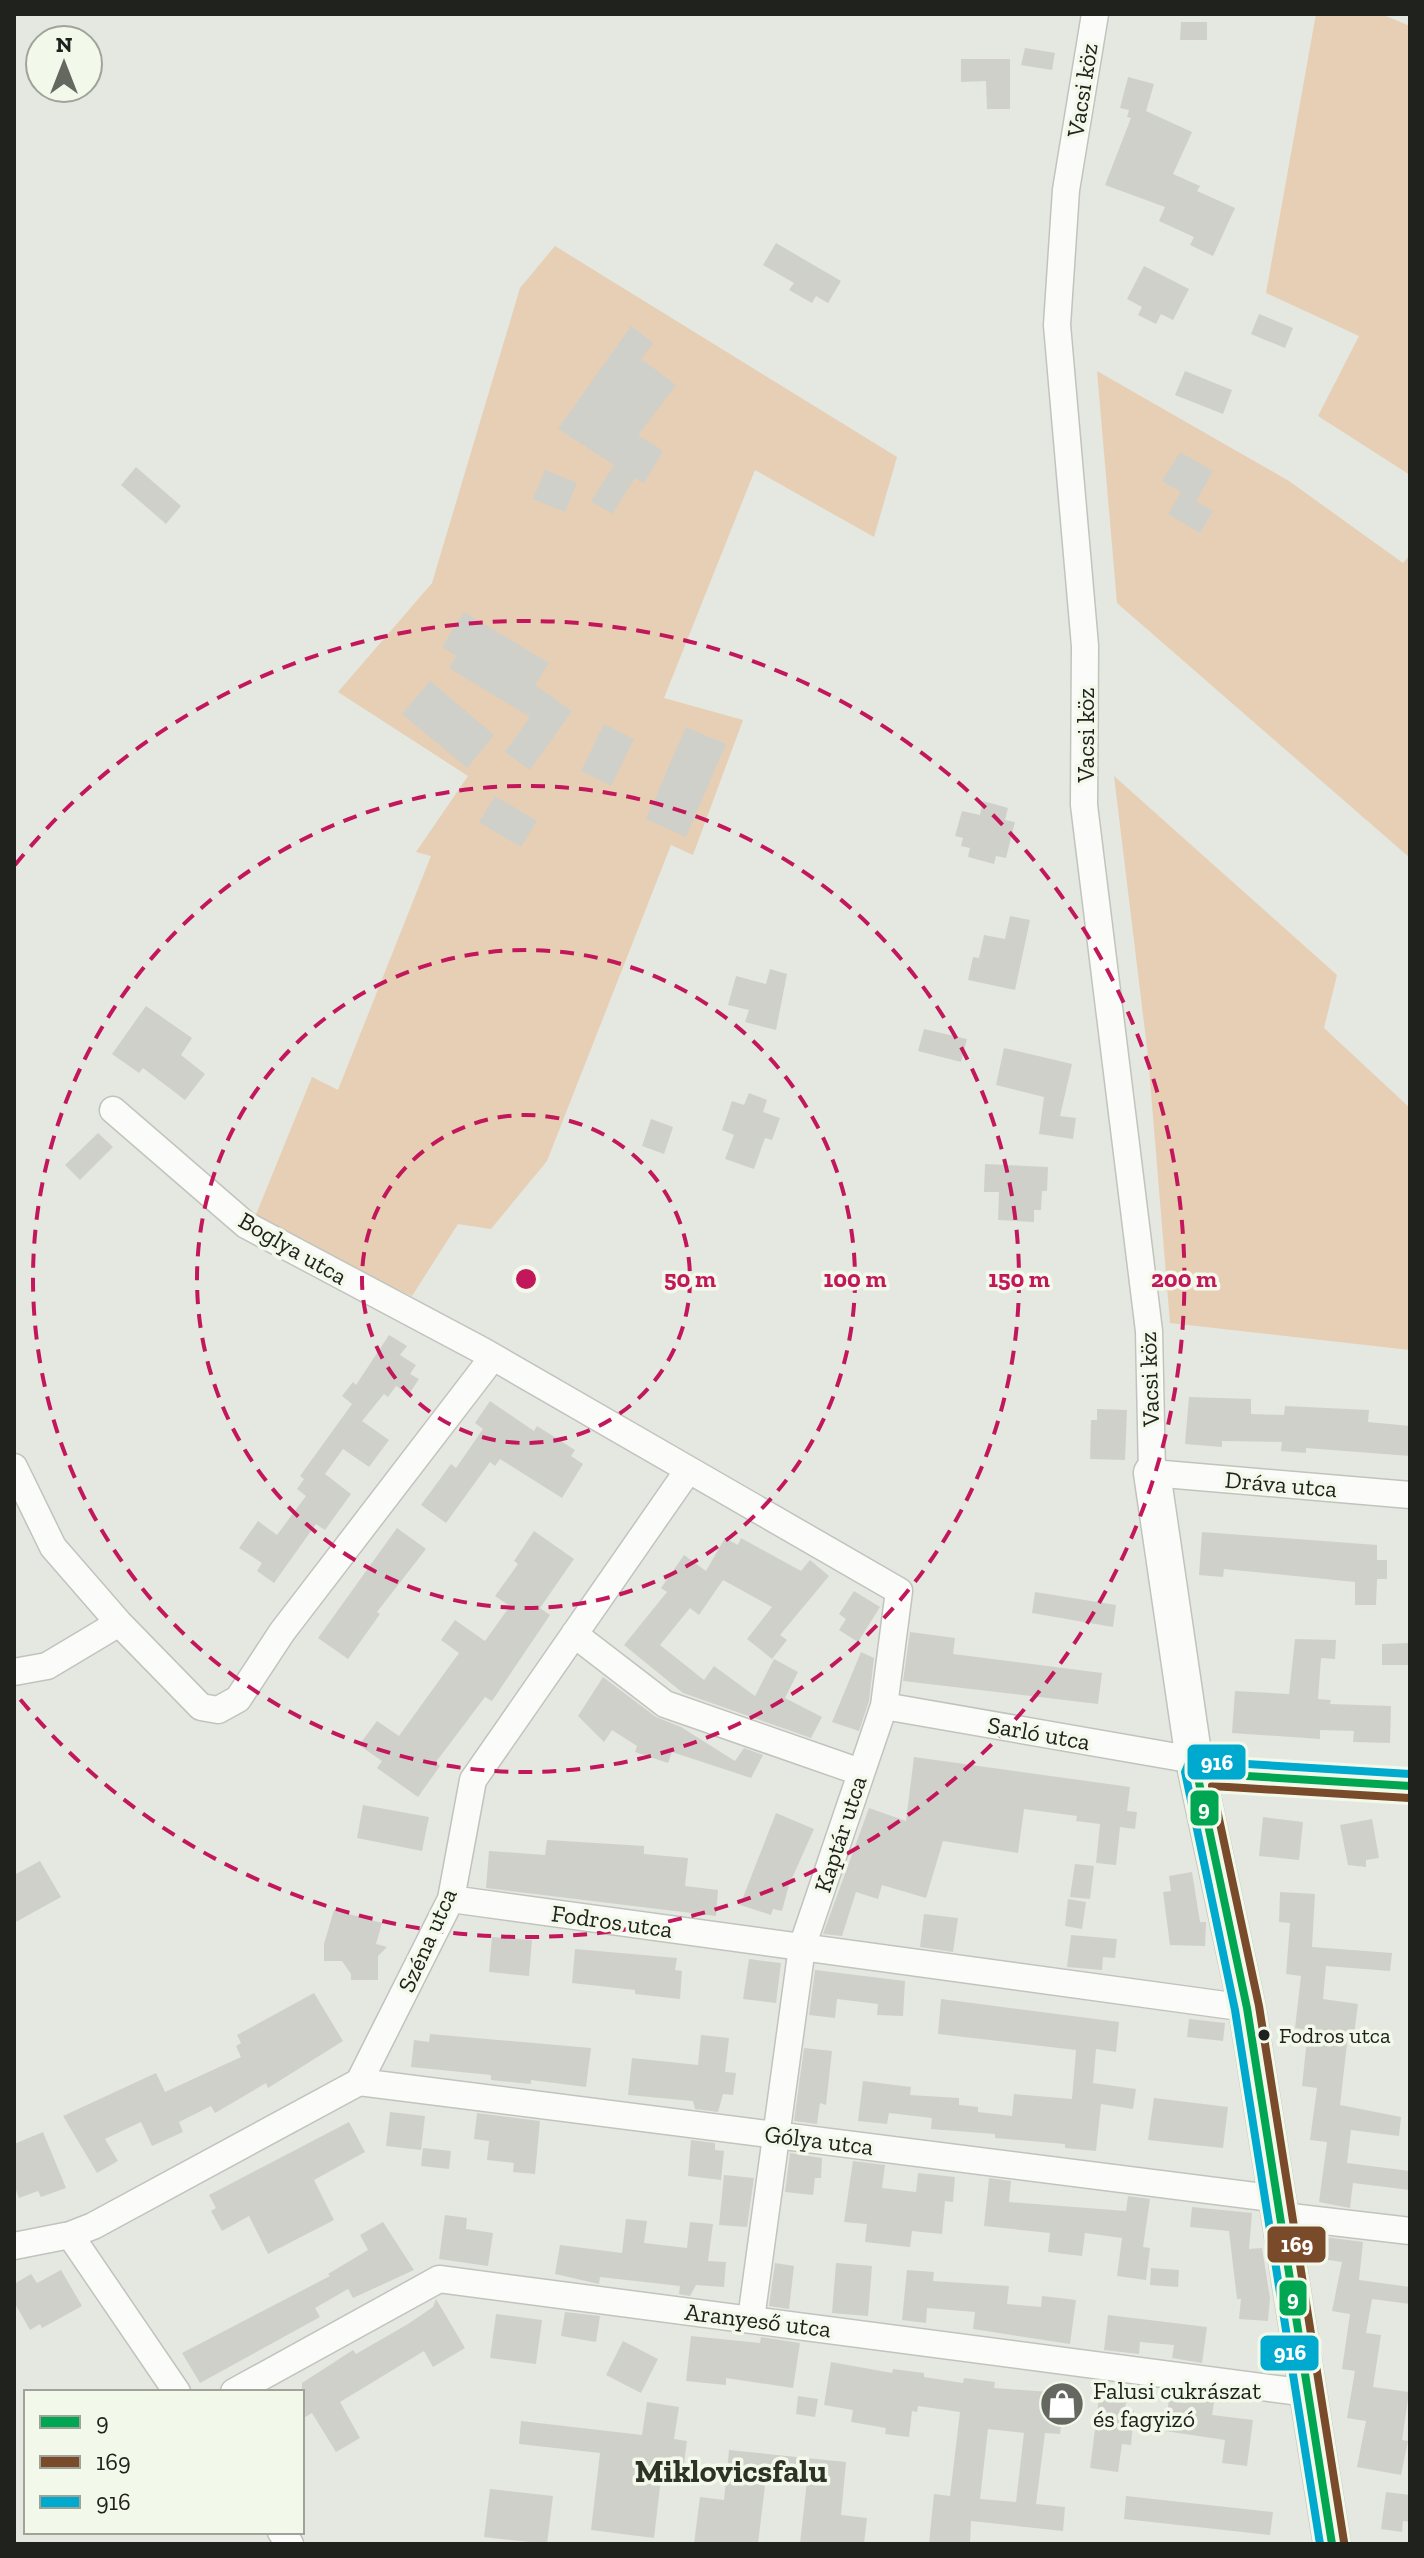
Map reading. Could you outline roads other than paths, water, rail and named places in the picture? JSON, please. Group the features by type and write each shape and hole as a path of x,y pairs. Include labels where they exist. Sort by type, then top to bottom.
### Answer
{"street":[{"name":"Vacsi köz","path":"1095,14 1066,190 1057,325 1085,646 1084,805 1149,1331 1152,1473 1196,1766 1247,2008 1332,2544"},
{"name":"Boglya utca","path":"113,1110 246,1225 493,1357 687,1472"},
{"path":"14,1467 53,1547 119,1623 201,1707 218,1710 238,1699 282,1632 493,1357"},
{"name":"Széna utca","path":"359,2082 451,1899 473,1780 687,1472"},
{"name":"Kaptár utca","path":"687,1472 899,1591 884,1706 802,1947 751,2319"},
{"name":"Dráva utca","path":"1152,1473 1410,1495"},
{"path":"14,1672 47,1666 119,1623"},
{"path":"574,1634 665,1704 860,1772"},
{"name":"Sarló utca","path":"884,1706 1196,1766 1410,1786"},
{"name":"Fodros utca","path":"451,1899 1247,2008"},
{"path":"14,2246 70,2235 359,2082"},
{"name":"Gólya utca","path":"359,2082 776,2135 1280,2208 1410,2231"},
{"path":"70,2235 176,2390"},
{"name":"Aranyeső utca","path":"238,2390 439,2279 1308,2393"}],"place":[{"name":"Fodros utca","path":"1264,2035"},
{"name":"Falusi cukrászat és fagyizó","path":"1062,2404"}],"district":[{"name":"Miklovicsfalu","path":"731,2471"}]}
